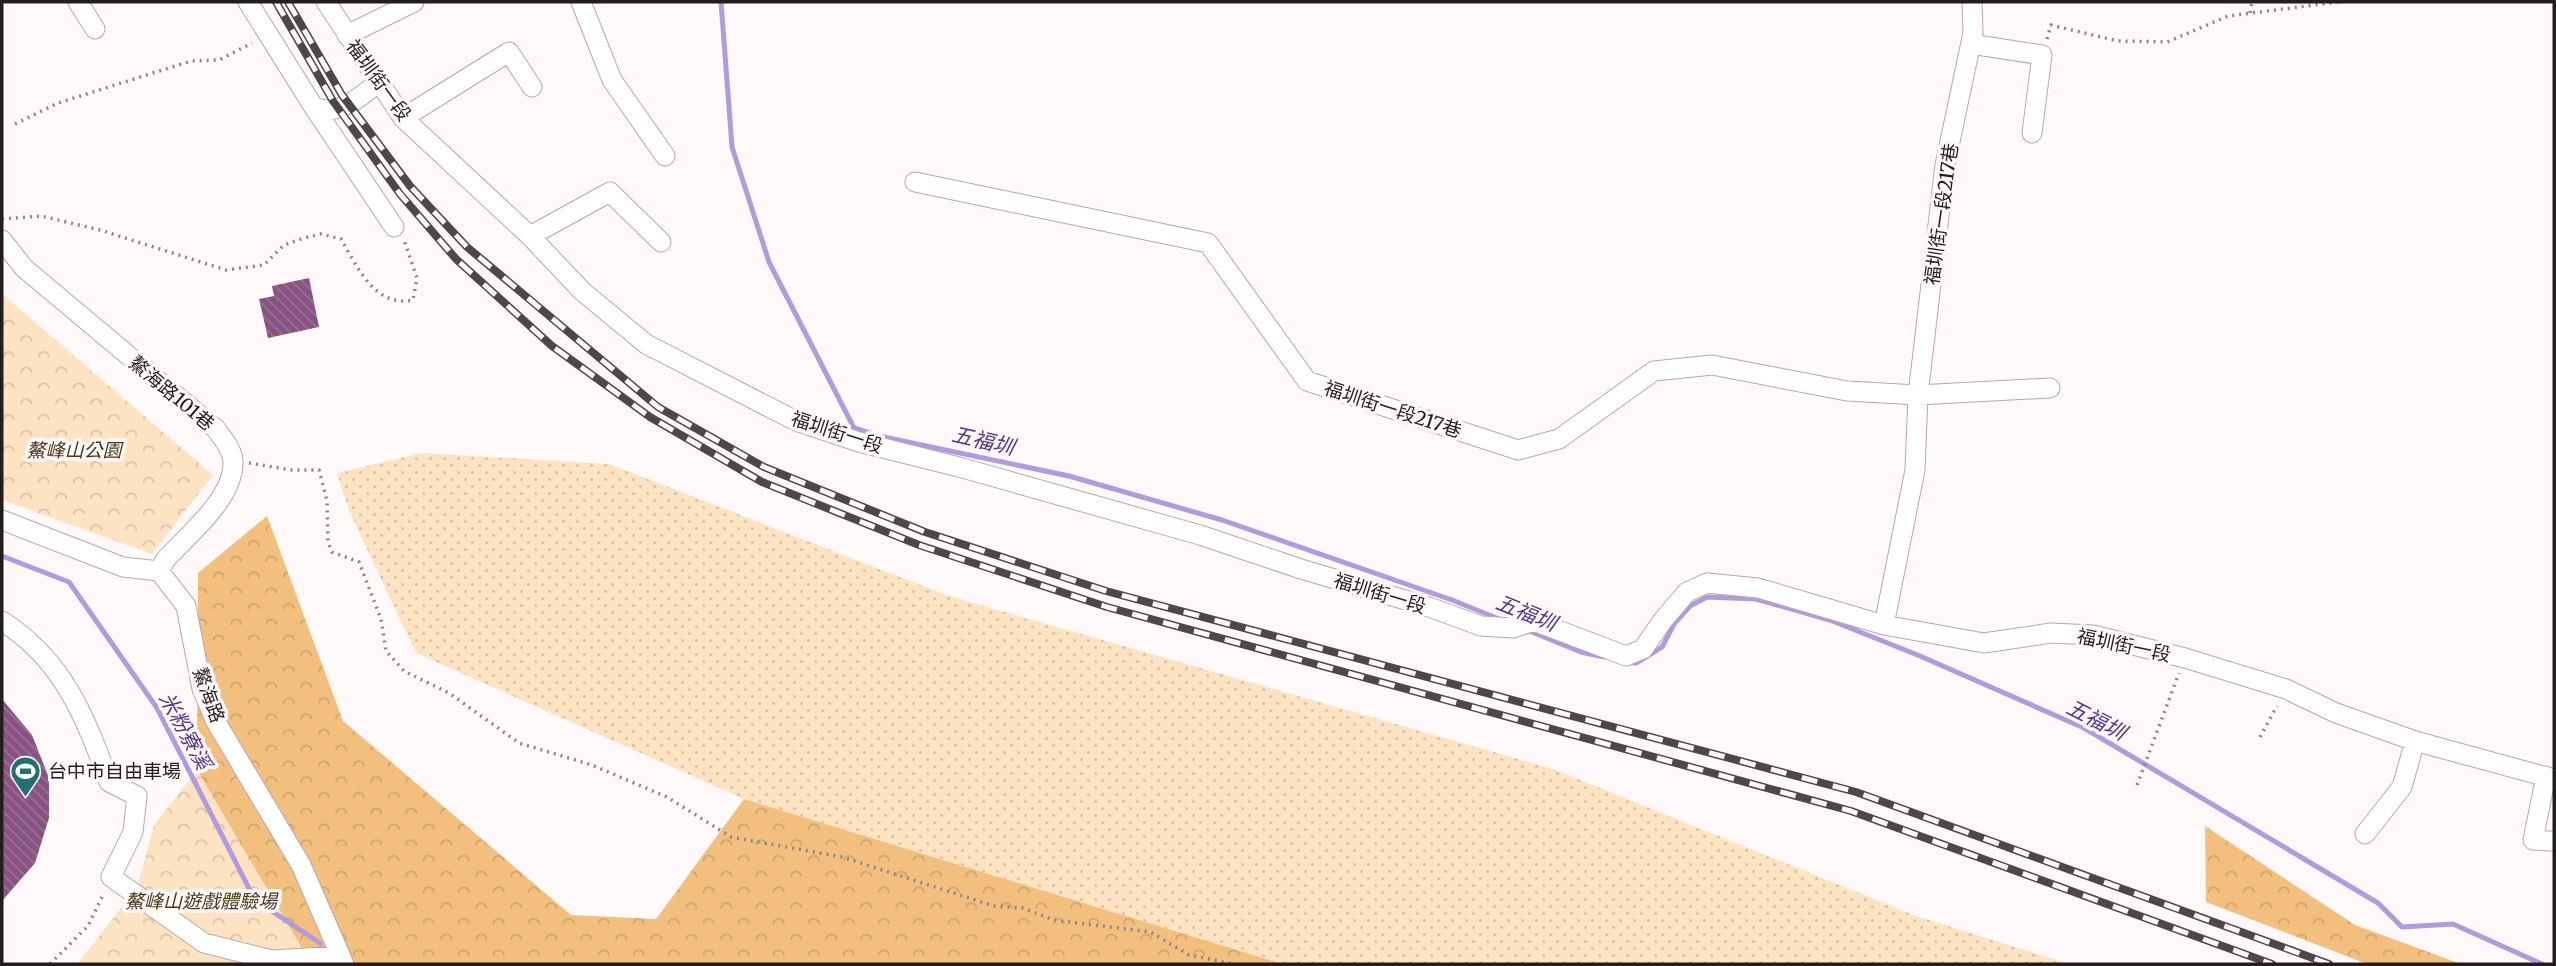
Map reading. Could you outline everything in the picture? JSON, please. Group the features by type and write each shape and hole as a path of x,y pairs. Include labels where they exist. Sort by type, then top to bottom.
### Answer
{"street":[{"path":"78,2 96,29"},
{"path":"248,2 394,227"},
{"name":"福圳街一段","path":"326,2 403,118 530,236 582,291 646,344 796,421 859,442 998,477 1200,535 1481,626 1513,628 1534,621 1626,656 1643,649 1687,592 1707,583 1758,588 1884,625 1984,643 2051,633 2094,635 2185,658 2286,689 2336,713 2415,741 2550,778"},
{"path":"347,35 414,2"},
{"path":"580,2 611,80 665,156"},
{"name":"福圳街一段217巷","path":"1884,625 1915,470 1918,395 1945,166 1972,39 1972,2"},
{"path":"1972,39 2042,55 2032,134"},
{"path":"403,118 509,52 532,87"},
{"path":"313,106 321,111 332,110 361,97 379,81"},
{"name":"福圳街一段217巷","path":"915,182 1208,243 1307,380 1518,450 1559,439 1654,371 1713,365 1847,391 1918,395 2050,388"},
{"path":"530,236 610,192 661,242"},
{"name":"鰲海路101巷","path":"2,240 24,268 216,429 227,444 233,462"},
{"path":"2,520 123,567 159,570 224,496 233,462"},
{"name":"鰲海路","path":"159,570 186,606 202,689 216,722 301,865 342,960"},
{"path":"2,621 40,649 65,681 88,724 109,782 138,796 133,832 111,877 204,943 272,960 342,960"},
{"path":"2365,834 2402,787 2415,741"},
{"path":"2550,778 2533,840 2552,841"}],"path":[{"path":"2250,14 2252,2"},
{"path":"2042,55 2051,25 2118,41 2167,42 2228,16 2338,2"},
{"path":"15,124 58,103 191,61 219,61 268,34"},
{"path":"2,219 41,216 100,230 226,270 264,264 284,245 321,234 341,239 361,273 382,297 399,303 413,300 417,278 404,240 394,227"},
{"path":"233,462 264,464 292,470 319,470 327,501 328,542 332,551 359,562 381,619 386,651 404,671 449,693 519,743 592,765 667,797 731,837 842,857 994,906 1023,908 1054,920 1150,932 1189,955 1234,964"},
{"path":"2137,785 2185,658"},
{"path":"2260,737 2286,689"},
{"path":"50,964 88,926 111,877"}],"green space":[{"name":"鰲峰山公園","path":"2,294 213,475 152,554 2,500"},
{"path":"422,453 609,464 949,596 1553,769 1916,916 2069,964 1283,964 744,799 416,653 350,513 337,473"},
{"path":"267,516 343,721 571,915 656,919 744,799 1283,964 311,964 197,770 198,573"},
{"name":"鰲峰山遊戲體驗場","path":"197,770 311,964 77,964 137,888 154,825"},
{"path":"2205,826 2355,925 2461,964 2367,964 2206,902"}],"building":[{"path":"309,278 319,327 268,338 259,299 274,296 272,286"},
{"name":"台中市自由車場","path":"2,699 32,735 49,778 49,818 35,863 2,901"}],"waterway":[{"name":"五福圳","path":"721,2 732,147 769,262 854,428 879,436 1069,476 1222,520 1499,619"},
{"name":"米粉寮溪","path":"2,556 69,582 157,708 255,900 320,943"},
{"name":"五福圳","path":"1627,662 1636,663 1662,647 1674,624 1690,606 1707,597 1756,599 1830,620 2084,728 2378,903 2402,927 2453,924 2542,964"},
{"name":"五福圳","path":"1527,630 1581,652 1604,657"}],"railway":[{"path":"276,2 333,101 400,194 456,259 552,346 650,417 762,482 919,545 1107,607 1851,811 2272,964"},
{"path":"288,2 342,95 410,186 467,247 658,407 764,467 925,532 1106,591 1856,792 2329,964"}],"place":[{"name":"台中市自由車場","path":"25,798"}]}
